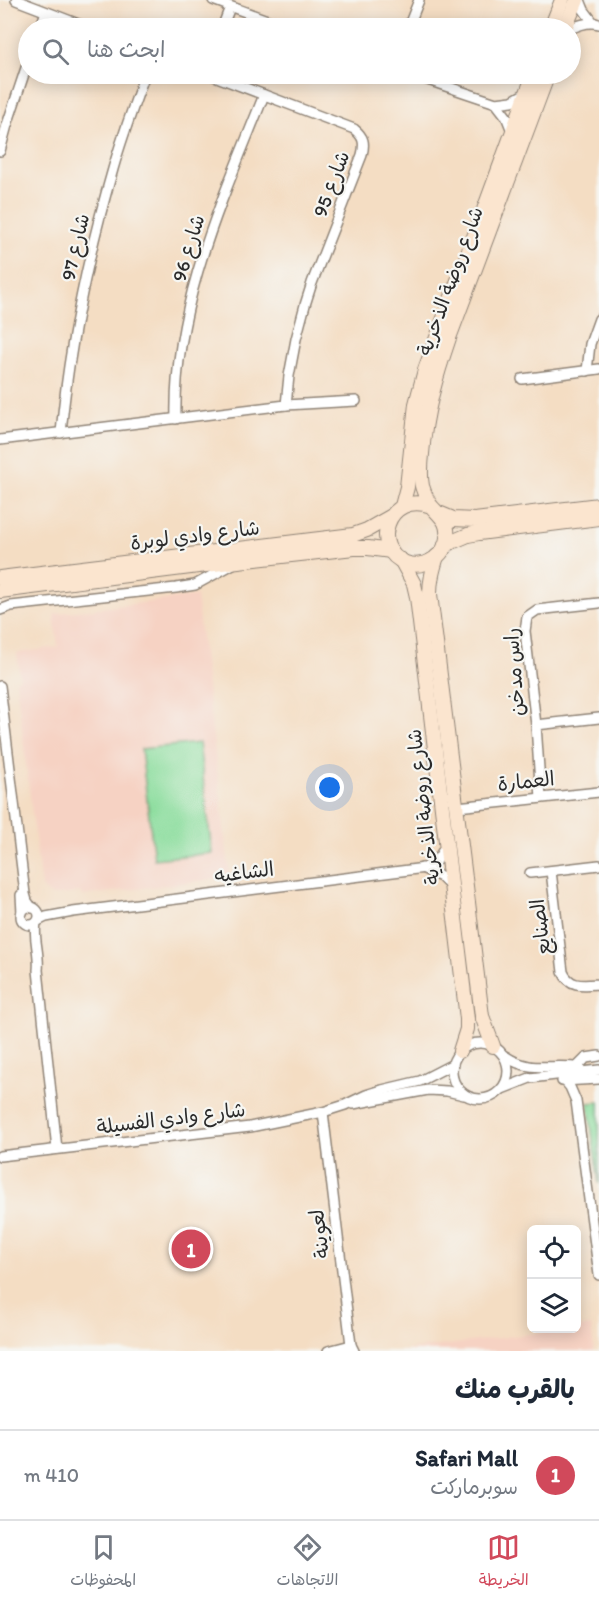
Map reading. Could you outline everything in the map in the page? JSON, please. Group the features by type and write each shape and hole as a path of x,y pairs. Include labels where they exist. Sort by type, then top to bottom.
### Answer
{"street":[{"path":"16,0 62,18"},
{"path":"213,0 262,18"},
{"path":"555,18 561,0"},
{"path":"578,0 596,23"},
{"path":"570,18 578,0"},
{"path":"411,18 416,1"},
{"path":"226,18 230,6"},
{"path":"44,18 46,12"},
{"path":"581,25 596,23"},
{"path":"0,151 3,124 19,84"},
{"name":"شارع 97","path":"61,434 69,364 97,227 113,168 142,84"},
{"name":"شارع 95","path":"235,84 354,129 363,139 362,155 305,305 294,348 286,405"},
{"path":"440,84 496,103 513,101 527,92"},
{"name":"شارع روضة الذخرية","path":"402,506 407,487 416,404 425,370 530,84"},
{"name":"شارع روضة الذخرية","path":"436,510 425,494 422,484 423,440 436,374 544,84"},
{"name":"شارع 96","path":"176,419 180,354 189,305 218,210 264,95"},
{"path":"496,103 506,116 512,131"},
{"path":"587,371 590,344 599,319"},
{"path":"522,379 599,369"},
{"path":"0,440 286,405 356,401"},
{"path":"599,505 475,520 453,519 417,503 402,506 390,517 386,534 387,543 396,556 416,565 424,564 468,535 599,519"},
{"path":"436,510 447,529 441,551"},
{"name":"شارع وادي لوبرة","path":"0,578 353,535 390,517"},
{"name":"شارع وادي لوبرة","path":"0,591 354,548 368,548 396,556"},
{"name":"شارع روضة الذخرية","path":"441,551 432,572 430,594 482,1016 493,1046"},
{"name":"شارع روضة الذخرية","path":"396,556 414,584 417,597 467,1019 467,1029 460,1051"},
{"path":"0,610 11,606 195,585 238,561"},
{"name":"راس مدخن","path":"541,798 536,725 525,631 527,617 537,610 599,603"},
{"path":"0,686 25,894 27,902 39,915 35,930 38,970 57,1149"},
{"path":"536,725 599,718"},
{"path":"0,723 21,919 30,934 33,959 38,970"},
{"name":"العمارة","path":"457,807 599,792"},
{"path":"422,868 437,860 446,843"},
{"name":"الصنايع","path":"530,873 599,865"},
{"path":"422,868 441,877 452,889"},
{"name":"الشاغيه","path":"37,922 46,917 70,912 422,868"},
{"name":"الصنايع","path":"551,871 563,972 571,983 599,984"},
{"path":"22,913 25,909 33,908"},
{"name":"الشاغيه","path":"33,908 44,911 65,909 70,912"},
{"path":"25,924 31,925 37,922"},
{"path":"476,1043 484,1043 493,1046 517,1063 530,1067 577,1067 595,1075 546,1076 523,1080 502,1089 489,1098 473,1098 459,1089 452,1073 453,1064 460,1051 476,1043"},
{"path":"502,1089 508,1073 505,1056"},
{"path":"577,1067 586,1058 599,1056"},
{"name":"شارع وادي الفسيلة","path":"345,1105 366,1095 431,1077 453,1064"},
{"path":"546,1076 557,1081 565,1081 595,1075"},
{"path":"576,1101 582,1088 595,1075"},
{"path":"565,1081 576,1101 599,1275"},
{"name":"شارع وادي الفسيلة","path":"0,1156 250,1127 323,1112 345,1105 428,1090 466,1095"},
{"name":"لعوينة","path":"323,1112 352,1348"},
{"path":"328,1351 352,1348"}],"shaded area":[{"path":"196,596 230,877 81,896 81,892 52,896 41,887 16,680 20,679 17,653 58,647 54,614"},
{"path":"591,1326 594,1351 400,1351 538,1333 581,1333 581,1327"}],"green space":[{"path":"199,743 212,853 154,859 141,749"},
{"path":"599,1102 599,1184 588,1103"}],"place":[{"name":"Safari Mall","path":"191,1249"}]}
